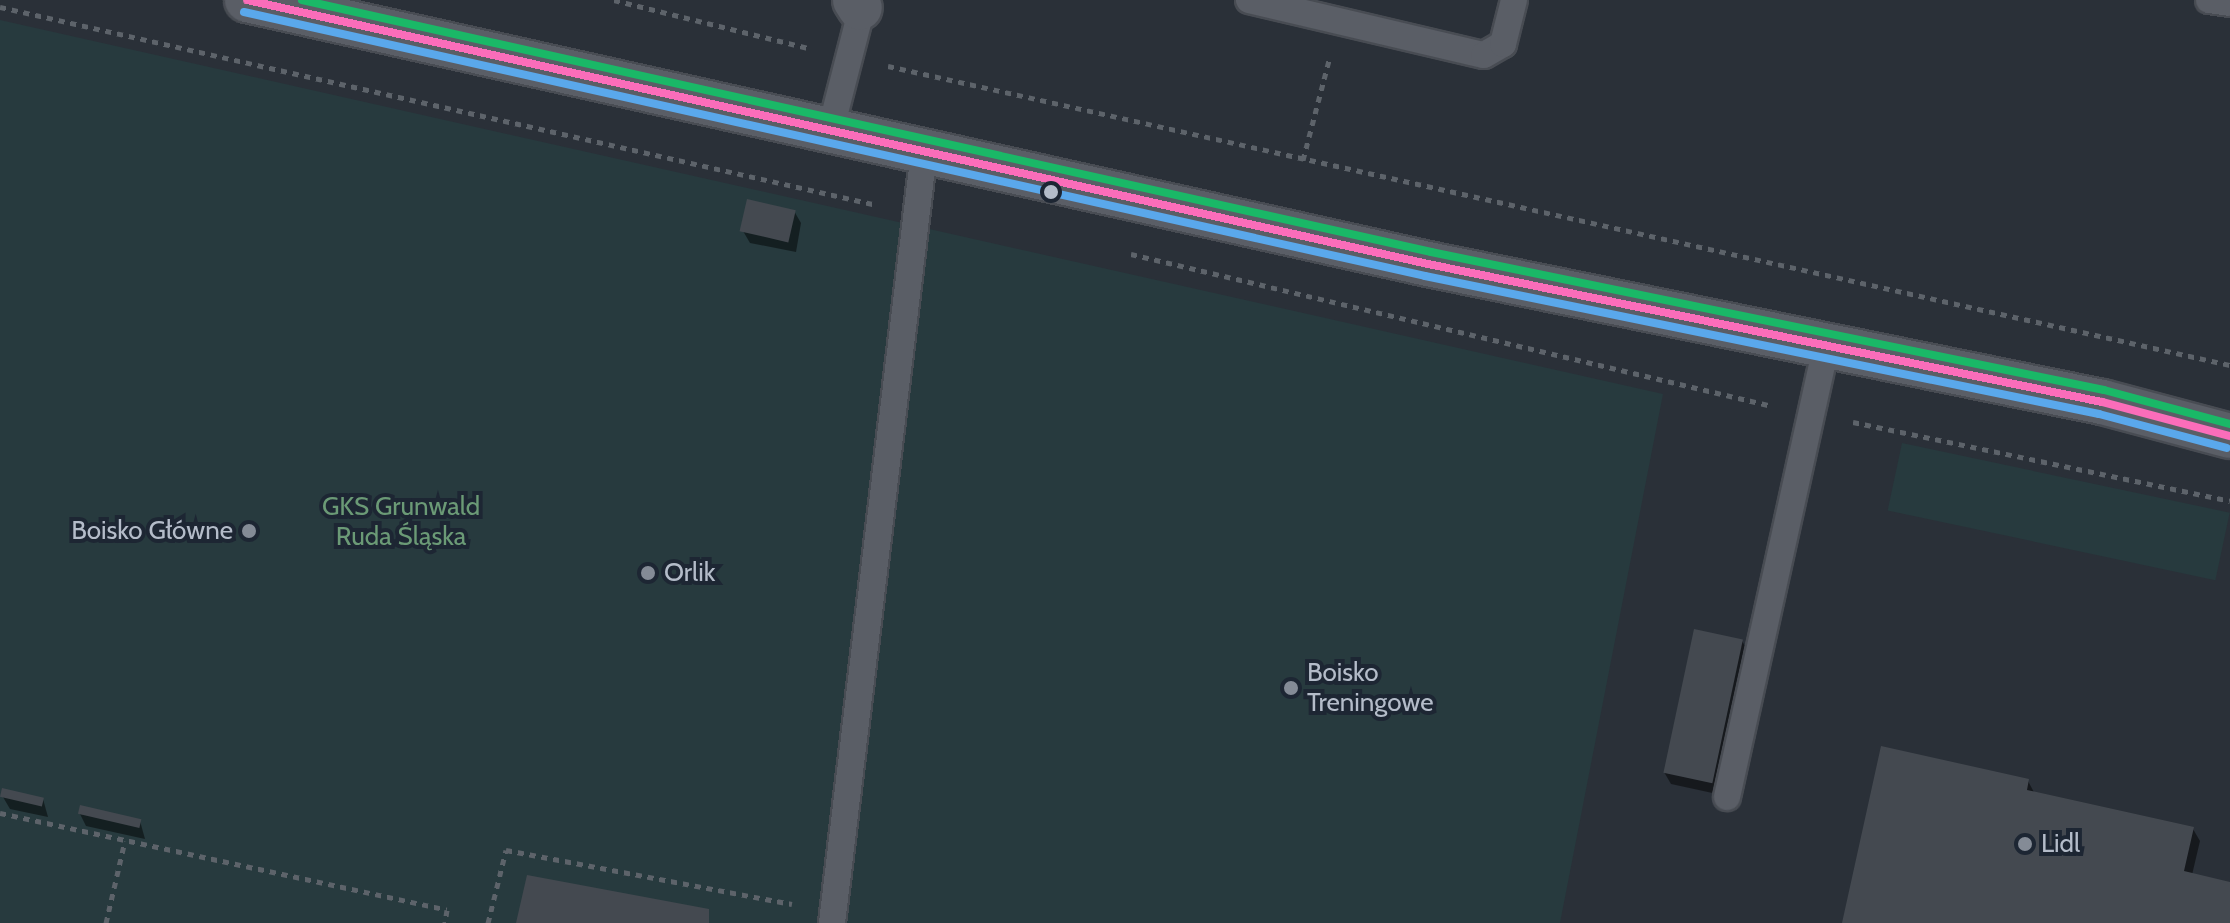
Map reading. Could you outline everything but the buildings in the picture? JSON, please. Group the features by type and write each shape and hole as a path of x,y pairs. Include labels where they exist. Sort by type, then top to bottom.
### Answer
{"street":[{"path":"247,0 1428,264 1827,342 2230,436"}],"lane":[{"path":"1249,0 1484,55 1503,44 1514,0"},
{"path":"2209,0 2230,3"},
{"path":"830,132 860,3"},
{"path":"832,917 921,212 924,152"},
{"path":"1727,797 1827,342"}],"path":[{"path":"614,0 848,57 1303,160 2230,365"},
{"path":"0,7 921,212"},
{"path":"1303,160 1339,21"},
{"path":"1131,254 1812,414 2230,501"},
{"path":"0,813 447,910 445,923"},
{"path":"106,923 125,841"},
{"path":"488,923 506,850 832,917"}],"green space":[{"name":"GKS Grunwald Ruda Śląska","path":"0,20 1663,394 1560,923 0,923"},
{"path":"1902,443 2230,513 2215,580 1888,510"}],"transit line":[{"path":"247,0 1428,264 2102,402 2230,436"},
{"path":"302,0 1431,252 2104,390 2230,424"},
{"path":"244,12 1425,276 2099,414 2227,448"}],"place":[{"name":"Boisko Główne","path":"249,531"},
{"name":"Orlik","path":"648,573"},
{"name":"Boisko Treningowe","path":"1291,688"},
{"name":"Lidl","path":"2025,844"}]}
